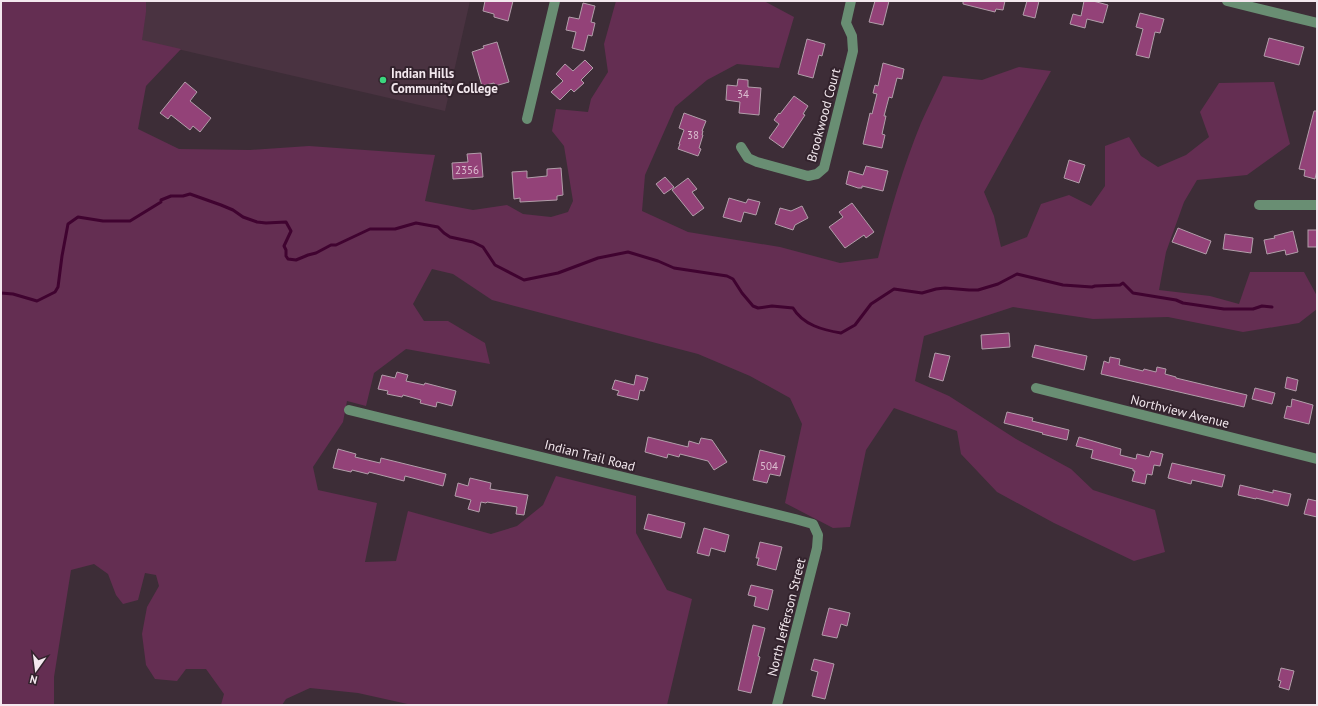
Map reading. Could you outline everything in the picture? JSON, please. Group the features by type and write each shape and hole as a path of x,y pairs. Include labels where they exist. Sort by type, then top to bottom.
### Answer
{"street":[{"path":"527,119 555,1"},
{"name":"Brookwood Court","path":"741,147 748,158 808,176 817,174 824,168 853,51 852,36 846,23 851,1"},
{"path":"1227,1 1317,24"},
{"path":"1259,206 1317,205"},
{"name":"Northview Avenue","path":"1036,388 1317,459"},
{"name":"Indian Trail Road","path":"350,410 795,519 813,524 818,535"},
{"name":"North Jefferson Street","path":"777,705 817,548 818,535"}],"shaded area":[{"name":"Indian Hills Community College","path":"1,1 470,1 445,111 1,8"},
{"path":"1,1 146,1 142,40 181,49 146,86 138,129 179,149 250,150 309,146 435,155 425,201 473,210 507,205 523,214 551,217 568,212 573,201 564,146 552,131 556,109 588,112 591,99 608,72 604,44 616,1 764,1 794,17 779,68 737,64 707,80 675,107 645,175 642,211 688,232 780,247 840,263 878,258 908,156 921,123 943,76 982,80 1019,67 1051,71 984,192 994,216 1001,247 1027,237 1041,204 1069,195 1091,206 1105,186 1105,146 1129,137 1141,156 1158,167 1186,155 1209,137 1200,112 1219,83 1274,82 1290,144 1247,175 1197,180 1184,202 1166,252 1159,290 1210,296 1239,304 1250,272 1304,272 1317,296 1317,309 1299,323 1243,332 1168,317 1093,319 1013,307 924,336 915,381 949,396 1016,439 1071,469 1093,490 1155,510 1165,552 1134,561 1054,523 997,492 961,454 957,431 894,408 866,450 850,527 833,528 785,503 802,424 790,398 750,376 698,354 492,300 453,274 432,269 413,304 424,321 448,321 485,343 490,364 406,349 374,373 366,406 347,401 343,422 313,467 318,490 377,503 365,562 396,561 408,511 491,534 517,526 543,505 556,476 636,496 636,533 667,590 692,599 667,705 412,705 358,693 310,688 286,699 282,705 221,705 224,694 206,669 186,669 177,681 155,679 146,665 142,634 147,607 159,586 156,575 145,573 138,600 123,604 116,595 108,574 94,564 71,570 54,677 54,705 1,705"}],"building":[{"path":"485,1 513,1 508,21 494,17 494,14 483,11"},
{"path":"875,1 889,1 883,25 869,22"},
{"path":"963,1 1005,1 1003,10 996,9 995,12 963,4"},
{"path":"1027,1 1039,1 1035,18 1023,15"},
{"path":"1084,1 1093,1 1108,5 1103,23 1087,19 1085,28 1070,24 1073,14 1081,16"},
{"path":"583,3 595,6 591,22 595,23 592,36 588,35 584,51 572,48 576,32 566,30 569,17 579,19"},
{"path":"1140,13 1164,19 1160,33 1155,32 1149,58 1136,55 1143,29 1136,27"},
{"path":"1269,38 1304,47 1299,65 1264,56"},
{"path":"807,39 825,44 822,56 819,55 813,78 798,74"},
{"path":"497,42 509,82 495,86 494,83 482,86 472,52 484,48 483,46"},
{"path":"585,60 593,68 581,80 584,83 574,92 571,89 560,100 551,92 563,81 556,74 565,64 573,71"},
{"path":"883,63 904,69 902,79 897,78 892,98 889,97 884,116 886,116 882,134 885,135 882,148 863,144 870,113 872,114 877,94 873,93 875,85 878,86"},
{"path":"738,79 748,80 748,87 761,88 759,115 739,113 740,102 726,100 727,85 737,86"},
{"path":"185,82 197,92 190,101 211,118 200,132 193,126 190,130 171,115 168,119 160,113"},
{"path":"794,96 808,106 803,114 805,115 783,148 769,138 779,124 774,120"},
{"path":"1314,111 1317,111 1317,170 1315,179 1304,176 1305,170 1299,169"},
{"path":"684,113 706,121 702,131 703,135 699,148 701,149 698,156 678,149 684,130 679,128"},
{"path":"481,153 483,177 453,179 452,163 468,162 467,154"},
{"path":"1069,160 1085,165 1079,183 1064,178"},
{"path":"866,166 888,171 883,191 862,186 862,188 858,188 846,184 849,171 863,175"},
{"path":"561,168 563,195 557,196 557,200 520,202 520,198 514,199 512,172 527,171 527,178 547,176 547,169"},
{"path":"665,177 674,187 664,194 656,184"},
{"path":"688,178 697,189 692,192 704,208 693,216 672,190"},
{"path":"729,198 746,203 748,199 760,202 756,215 744,212 741,222 723,217"},
{"path":"852,203 874,232 866,238 864,235 845,248 829,227 843,217 839,212"},
{"path":"802,206 808,218 795,225 793,230 775,224 780,208 791,211"},
{"path":"1178,228 1211,241 1206,254 1172,242"},
{"path":"1308,230 1317,230 1317,247 1308,247"},
{"path":"1293,231 1298,252 1286,255 1285,250 1267,254 1264,240 1275,238 1274,236"},
{"path":"1225,234 1253,238 1251,253 1223,249"},
{"path":"1009,333 1010,347 982,349 981,335"},
{"path":"1035,345 1087,356 1084,370 1032,357"},
{"path":"935,353 950,356 943,381 929,377"},
{"path":"1110,357 1120,359 1119,365 1143,371 1144,369 1156,372 1157,367 1166,369 1165,374 1176,378 1247,395 1244,407 1101,374 1104,361 1109,363"},
{"path":"397,372 408,375 406,381 424,385 425,383 456,391 452,406 437,402 436,407 420,403 421,400 403,395 402,397 387,394 388,391 378,389 382,375 395,378"},
{"path":"636,375 648,378 644,391 640,390 638,400 617,395 619,391 612,389 615,380 634,385"},
{"path":"1287,377 1298,380 1296,391 1285,388"},
{"path":"1255,388 1275,393 1272,404 1252,399"},
{"path":"1292,399 1313,405 1309,424 1284,418 1287,406 1291,407"},
{"path":"1007,412 1033,418 1032,421 1069,430 1067,440 1004,423"},
{"path":"648,437 688,447 689,441 699,444 701,438 712,440 727,462 714,470 708,461 680,454 679,457 668,454 667,458 645,452"},
{"path":"1079,437 1121,449 1120,455 1136,459 1137,454 1149,457 1151,451 1163,454 1160,466 1154,465 1152,475 1147,474 1145,484 1132,481 1135,471 1133,471 1133,469 1091,458 1093,450 1076,446"},
{"path":"338,449 356,454 355,457 380,463 381,458 446,474 443,486 405,476 404,481 369,472 368,474 352,470 351,472 333,468"},
{"path":"760,450 785,456 780,476 770,474 767,483 753,480"},
{"path":"1172,463 1225,475 1222,487 1192,480 1191,484 1168,478"},
{"path":"470,478 491,483 490,489 528,495 524,515 516,514 517,507 487,502 481,502 479,512 468,509 471,500 455,496 458,483 468,486"},
{"path":"1240,485 1273,493 1273,490 1291,494 1288,506 1238,495"},
{"path":"1308,499 1317,501 1317,517 1304,514"},
{"path":"648,514 685,523 681,538 644,529"},
{"path":"704,528 729,535 725,552 711,548 709,556 697,553"},
{"path":"760,542 782,547 776,570 757,565 759,558 756,558"},
{"path":"751,585 773,590 768,610 754,606 756,597 748,595"},
{"path":"829,608 850,613 847,626 841,624 837,638 822,635"},
{"path":"753,625 765,628 758,656 760,657 751,693 738,690"},
{"path":"814,659 834,664 825,699 812,696 818,672 811,670"},
{"path":"1281,668 1294,671 1289,690 1279,687 1281,681 1278,680"}],"waterway":[{"path":"1,293 13,294 37,301 55,292 58,287 68,224 78,217 103,221 130,221 161,202 161,200 171,196 183,196 190,194 233,210 243,217 257,222 286,222 291,231 284,246 288,259 296,260 316,253 331,245 336,245 370,229 395,229 416,223 438,227 450,237 473,242 483,247 495,265 524,280 558,273 598,258 628,252 658,261 674,268 727,276 733,279 753,306 758,308 772,306 793,308 797,314 808,323 841,333 855,325 871,304 894,289 922,293 945,288 978,290 998,284 1017,274 1063,285 1092,287 1120,285 1123,283 1133,293 1224,309 1253,309 1262,306 1272,307"}],"place":[{"name":"Indian Hills Community College","path":"383,80"}]}
